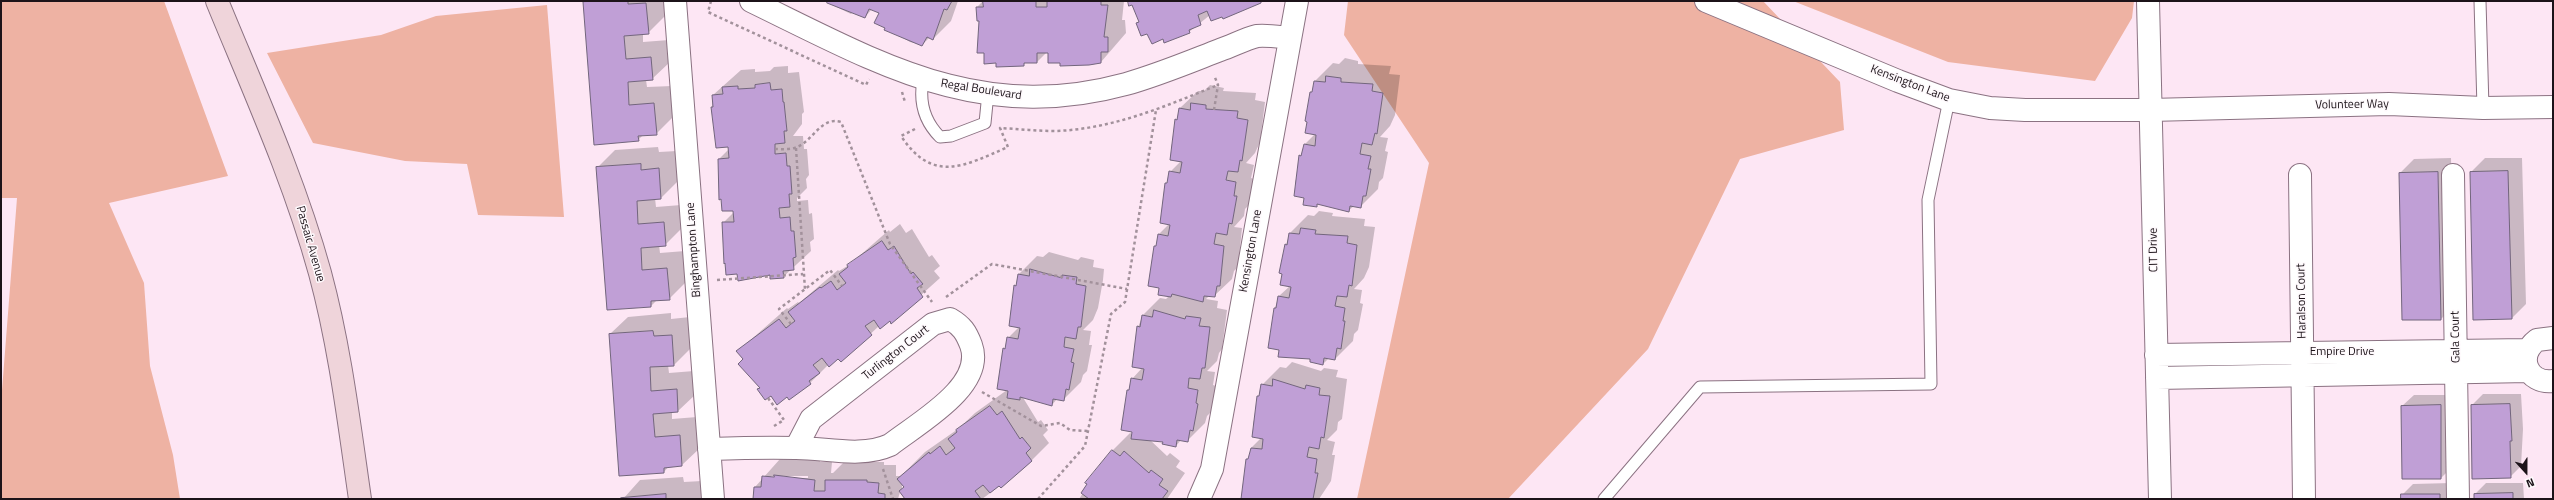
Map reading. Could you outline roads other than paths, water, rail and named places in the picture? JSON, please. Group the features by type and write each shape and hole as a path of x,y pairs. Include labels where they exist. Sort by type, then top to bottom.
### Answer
{"main road":[{"name":"Passaic Avenue","path":"217,1 295,192 320,273 337,347 360,499"}],"street":[{"name":"Binghampton Lane","path":"675,1 713,499"},
{"name":"Regal Boulevard","path":"751,1 878,62 923,80 1014,98 1060,97 1102,90 1145,79 1257,36 1290,38"},
{"name":"Kensington Lane","path":"1199,499 1212,469 1297,1"},
{"name":"Kensington Lane","path":"1706,1 1948,100 1990,108 2025,110 2150,110"},
{"name":"CIT Drive","path":"2148,1 2160,499"},
{"name":"Volunteer Way","path":"2150,110 2389,104 2483,108 2553,107"},
{"name":"Haralson Court","path":"2300,175 2304,375 2304,499"},
{"name":"Gala Court","path":"2452,175 2457,362 2458,499"},
{"name":"Turlington Court","path":"940,313 962,326 973,352 973,368 966,382 955,394 890,445 878,450 863,452 798,444 811,419 933,324 940,313"},
{"path":"2553,338 2537,340 2528,360 2539,380 2553,381"},
{"name":"Empire Drive","path":"2156,355 2303,352 2457,362"},
{"name":"Empire Drive","path":"2157,378 2304,375 2457,362 2528,360"},
{"path":"709,448 798,444"}],"lane":[{"path":"2480,1 2483,108"},
{"path":"923,80 920,96 930,127 940,137 951,136 985,123 988,94"},
{"path":"1604,499 1700,387 1931,384 1928,200 1948,100"}]}
